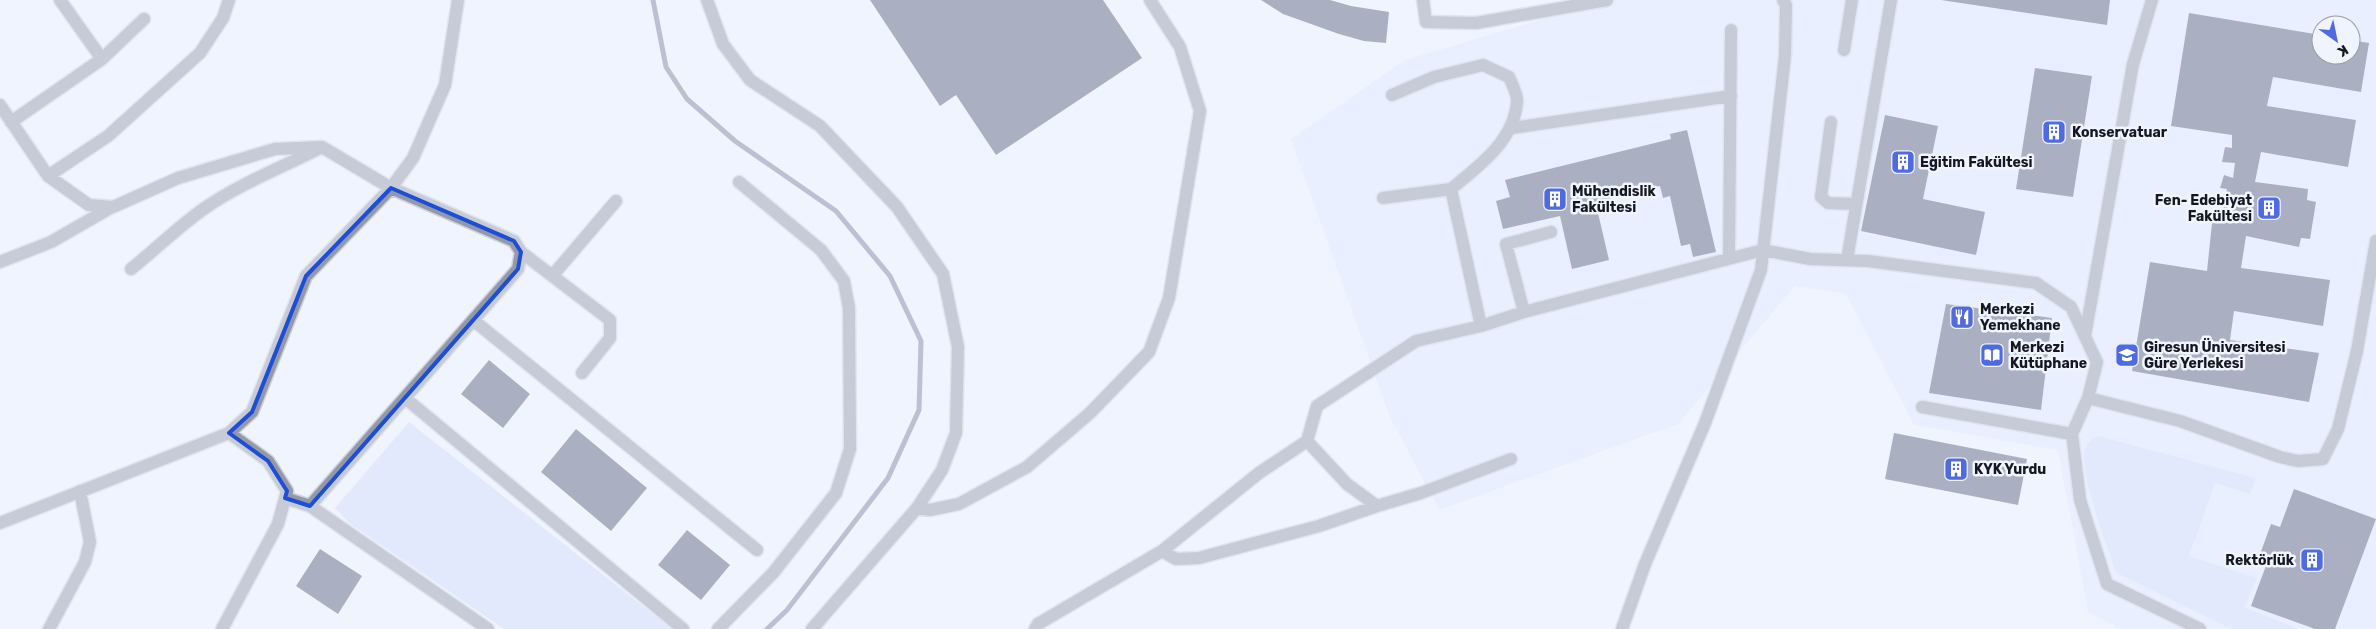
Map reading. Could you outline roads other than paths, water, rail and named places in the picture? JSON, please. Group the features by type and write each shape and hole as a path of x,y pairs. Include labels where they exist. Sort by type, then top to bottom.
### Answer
{"street":[{"path":"60,0 102,59"},
{"path":"48,176 108,136 200,53 223,18 230,0"},
{"path":"0,523 229,433 252,412 306,276 391,188 413,158 445,84 458,0"},
{"path":"707,0 723,44 750,80 820,126 897,207 944,274 958,346 956,433 942,470 917,508 812,629"},
{"path":"917,508 930,510 959,504 1027,467 1090,413 1149,352 1169,298 1200,112 1180,47 1150,0"},
{"path":"1423,0 1426,22 1476,23 1607,0"},
{"path":"1622,629 1645,564 1705,423 1761,270 1785,56 1786,5 1783,0"},
{"path":"1844,50 1852,0"},
{"path":"1847,260 1891,0"},
{"path":"2085,336 2133,64 2152,0"},
{"path":"11,122 102,59 144,19"},
{"path":"1729,258 1731,30"},
{"path":"1383,198 1451,189 1486,159 1512,128 1518,100 1509,77 1483,65 1434,77 1392,95"},
{"path":"1512,128 1730,96"},
{"path":"0,105 48,176 90,205 113,207"},
{"path":"1831,122 1821,197 1828,203 1855,204"},
{"path":"131,269 204,208 250,181 289,164 322,146"},
{"path":"0,262 51,242 113,207 178,178 275,149 322,146 391,188 514,241 521,252 610,320 610,338 582,373"},
{"path":"718,629 773,573 836,493 850,448 849,308 844,281 821,250 739,182"},
{"path":"1451,189 1480,326"},
{"path":"552,275 616,201"},
{"path":"1524,312 1506,244 1551,232"},
{"path":"2088,398 2180,421 2280,457 2298,461 2323,459 2338,429 2356,351 2376,241"},
{"path":"1035,629 1038,624 1162,551 1258,473 1307,441 1317,406 1416,341 1480,326 1524,312 1763,250 1810,259 1868,261 2036,283 2071,307 2098,362 2088,398 2072,434 2080,500 2107,584 2200,629"},
{"path":"310,506 518,269 521,252"},
{"path":"473,320 757,550"},
{"path":"405,398 683,629"},
{"path":"1922,407 2072,434"},
{"path":"222,629 278,524 287,491 268,461 229,433"},
{"path":"1307,441 1347,484 1377,506"},
{"path":"1162,551 1176,559 1199,558 1319,526 1421,493 1511,459"},
{"path":"48,629 85,562 90,542 80,491"},
{"path":"285,498 310,506 488,629"}],"waterway":[{"path":"653,0 666,67 687,99 735,141 836,211 890,276 921,341 919,410 888,478 787,610 767,629"}],"place":[{"name":"Konservatuar","path":"2054,132"},
{"name":"Eğitim Fakültesi","path":"1903,162"},
{"name":"Mühendislik Fakültesi","path":"1555,199"},
{"name":"Fen- Edebiyat Fakültesi","path":"2269,208"},
{"name":"Merkezi Yemekhane","path":"1962,317"},
{"name":"Merkezi Kütüphane","path":"1992,355"},
{"name":"Giresun Üniversitesi Güre Yerlekesi","path":"2127,355"},
{"name":"KYK Yurdu","path":"1956,469"},
{"name":"Rektörlük","path":"2312,560"}]}
